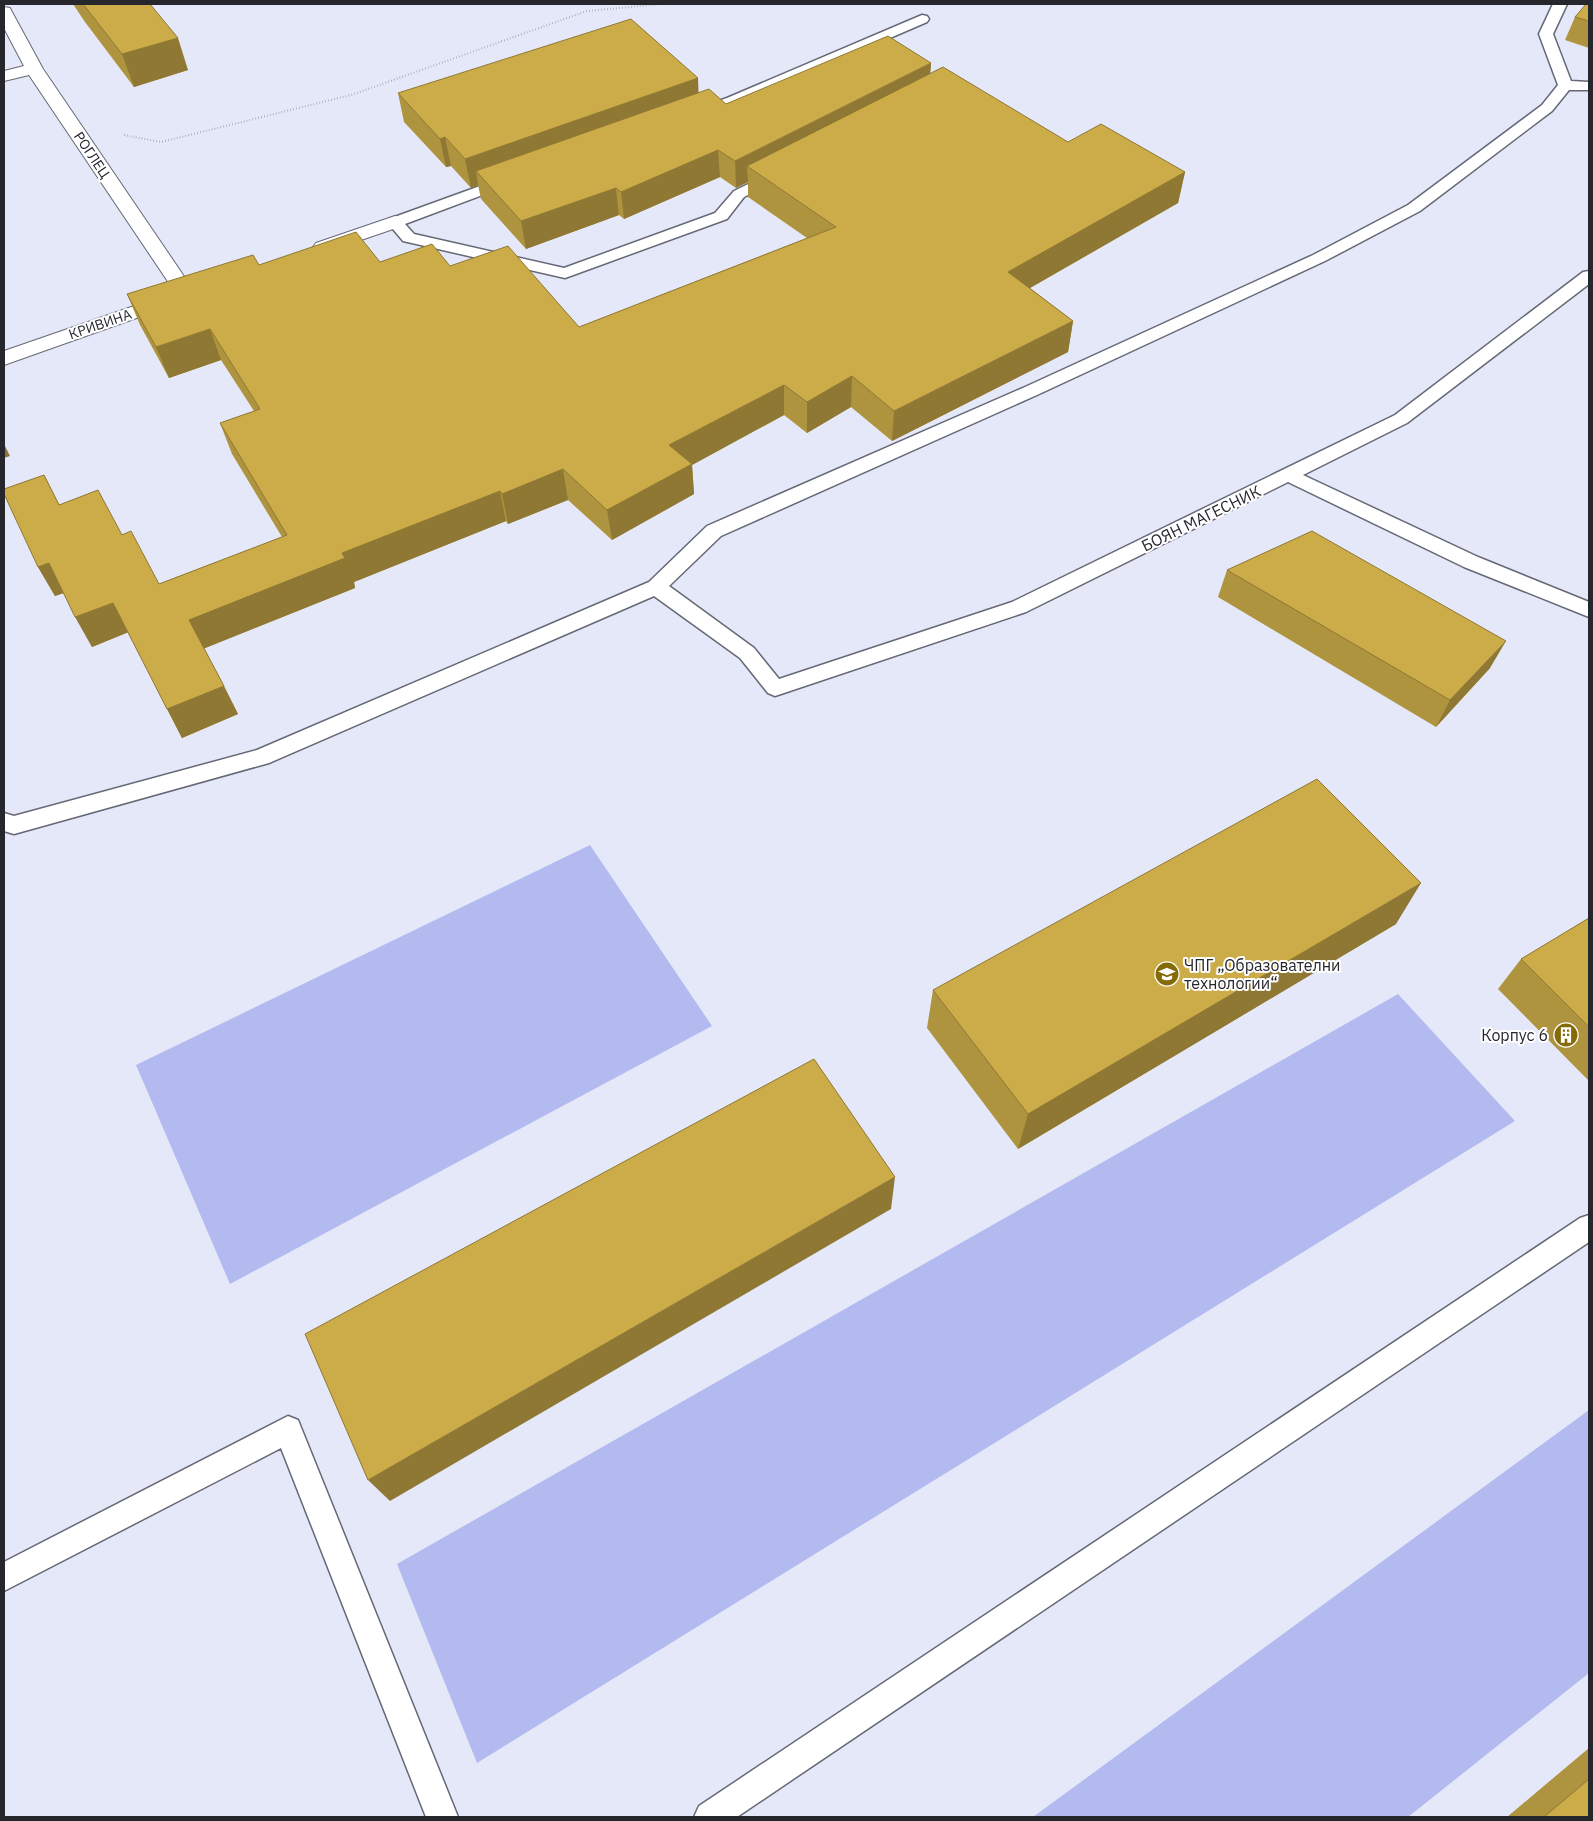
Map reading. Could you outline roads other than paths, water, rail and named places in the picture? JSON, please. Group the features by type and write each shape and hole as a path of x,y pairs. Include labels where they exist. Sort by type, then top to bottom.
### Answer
{"street":[{"name":"РОГЛЕЦ","path":"4,12 34,69 72,124 195,291"},
{"path":"4,76 34,69"},
{"path":"304,253 395,222"},
{"name":"КРИВИНА","path":"4,358 195,291"}],"lane":[{"path":"1560,4 1546,34 1565,85"},
{"path":"685,118 732,101 922,18"},
{"path":"1565,85 1589,86"},
{"path":"4,822 14,825 262,757 656,587 714,531 1031,391 1319,258 1414,208 1547,108 1565,85"},
{"path":"517,178 395,222 408,238 565,273 721,216 740,194 792,168"},
{"name":"БОЯН МАГЕСНИК","path":"656,587 748,653 774,688 1019,607 1401,419 1589,276"},
{"path":"1288,475 1471,562 1589,610"},
{"path":"710,1817 1589,1227"},
{"path":"4,1577 288,1430 442,1817"}],"place":[{"name":"ЧПГ „Образователни технологии“","path":"1167,974"},
{"name":"Корпус 6","path":"1566,1035"}]}
